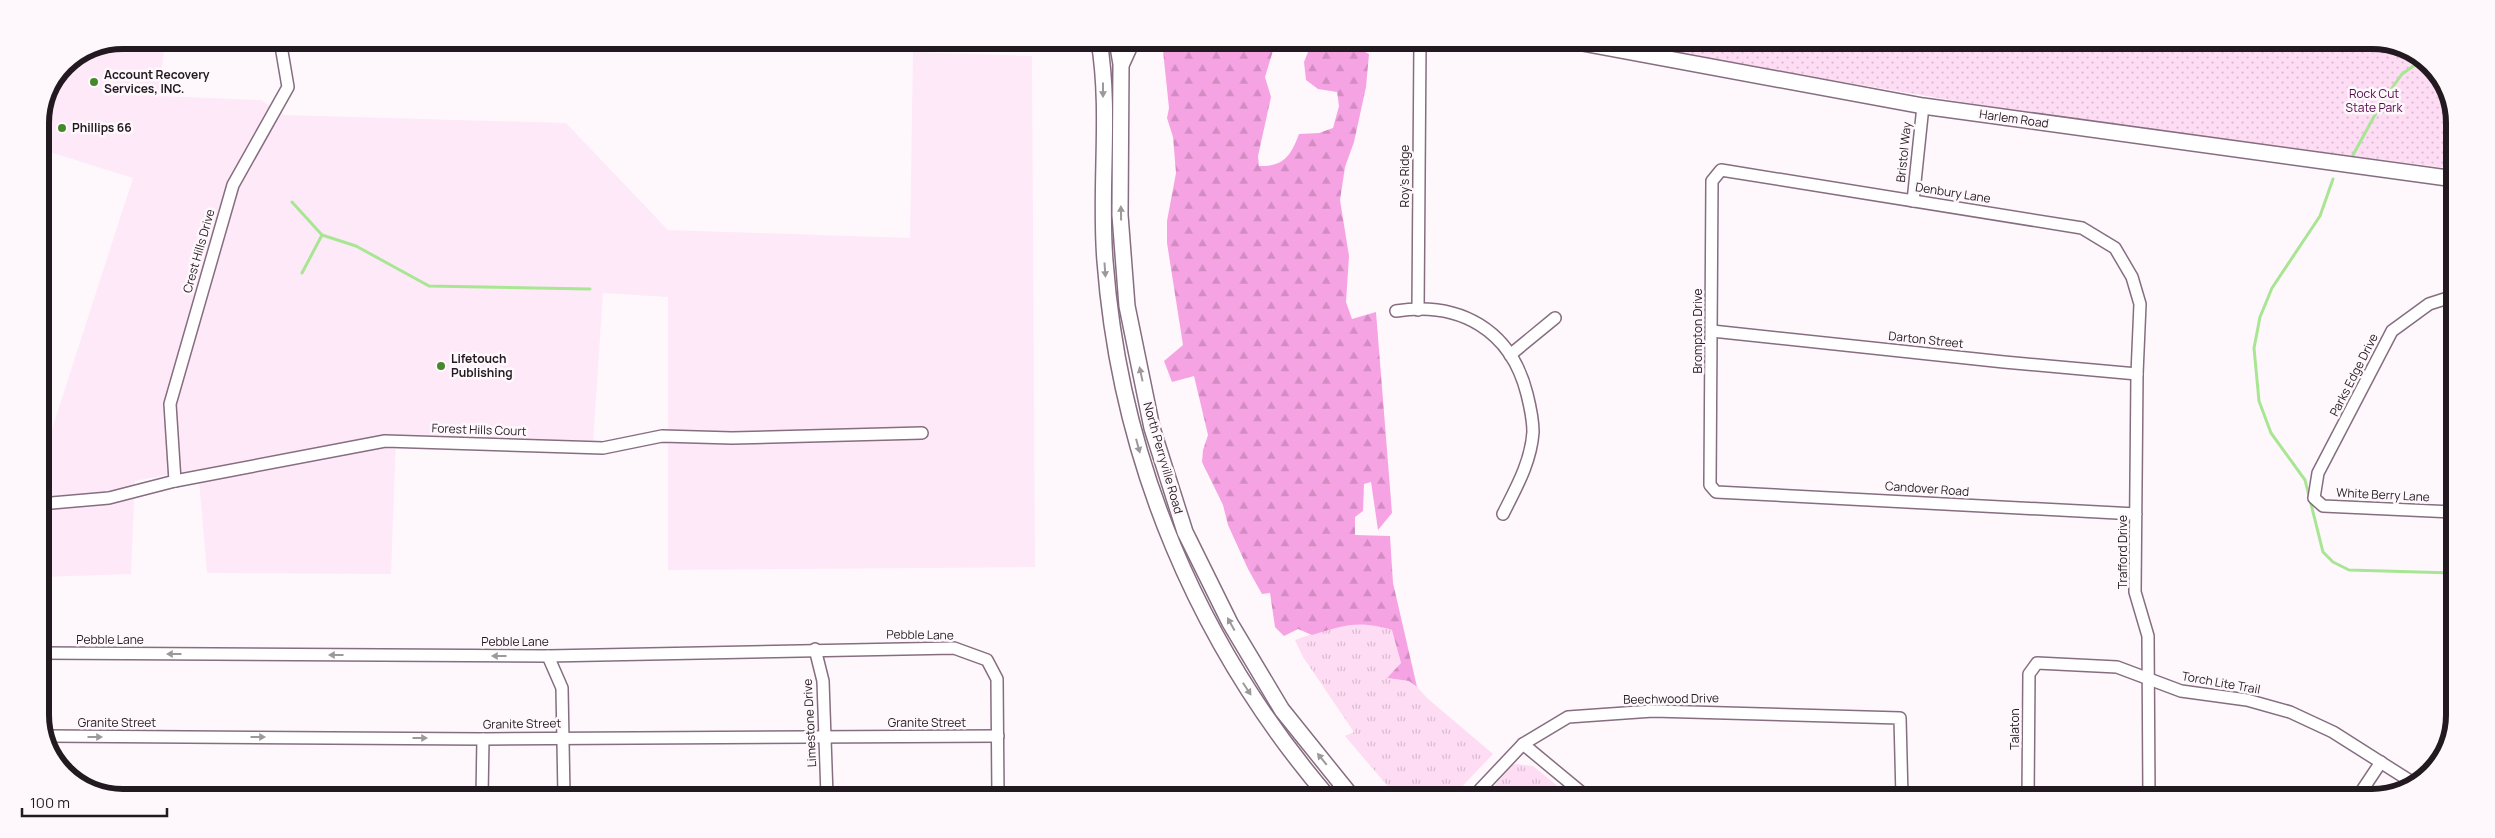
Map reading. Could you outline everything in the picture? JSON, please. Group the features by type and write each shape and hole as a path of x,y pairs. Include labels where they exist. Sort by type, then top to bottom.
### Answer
{"main road":[{"path":"1095,49 1103,66"},
{"name":"North Perryville Road","path":"1100,49 1103,66 1102,213 1108,302 1128,411 1143,465 1182,568 1232,667 1299,762 1321,789"},
{"name":"North Perryville Road","path":"1118,49 1121,64 1120,215 1127,306 1152,428 1186,532 1230,623 1282,710 1346,789"},
{"path":"1121,64 1128,49"},
{"name":"Harlem Road","path":"1615,49 1923,106 2446,178"}],"street":[{"name":"Crest Hills Drive","path":"174,481 170,404 233,185 288,87 282,49"},
{"name":"Roy's Ridge","path":"1418,310 1420,49"},
{"name":"Bristol Way","path":"1913,201 1923,106"},
{"name":"Denbury Lane","path":"1721,170 2082,228 2115,248 2132,277 2140,304"},
{"name":"Brompton Drive","path":"1716,492 1710,485 1712,180 1721,170"},
{"name":"Parks Edge Drive","path":"2314,498 2318,473 2392,331 2429,304 2446,299"},
{"name":"Trafford Drive","path":"2140,304 2137,374 2135,592 2148,636 2149,789"},
{"path":"1396,311 1418,310 1452,313 1477,322 1497,336 1522,373 1533,431 1529,455 1523,474 1503,514"},
{"path":"1510,355 1555,318"},
{"name":"Darton Street","path":"1712,331 2137,374"},
{"name":"Forest Hills Court","path":"49,503 109,498 174,481 385,441 603,448 662,436 732,438 922,433"},
{"name":"Candover Road","path":"1716,492 2136,514"},
{"name":"White Berry Lane","path":"2314,498 2323,506 2446,512"},
{"name":"Pebble Lane","path":"49,653 548,656 815,649 954,648 987,660 997,679 998,736"},
{"name":"Limestone Drive","path":"815,649 823,681 826,789"},
{"path":"548,656 562,688 565,737 564,789"},
{"name":"Torch Lite Trail","path":"2037,663 2118,667 2181,691 2247,700 2290,712 2333,732 2408,780"},
{"name":"Talaton","path":"2028,789 2029,674 2037,663"},
{"name":"Beechwood Drive","path":"1481,789 1523,744 1568,717 1644,712 1776,713 1900,718 1902,789"},
{"name":"Granite Street","path":"52,736 482,738 998,736"},
{"path":"998,736 998,789"},
{"path":"482,738 482,789"},
{"path":"1523,744 1577,789"},
{"path":"2363,789 2381,762"}],"shaded area":[{"path":"164,49 159,96 261,100 285,115 566,123 668,230 910,238 913,52 1032,56 1035,567 668,570 668,297 603,293 593,443 396,437 391,574 207,573 198,469 135,481 131,574 49,577 50,435 133,178 49,152 50,108 54,94 70,70 94,54 108,50"}],"green space":[{"path":"1163,49 1274,49 1265,77 1271,97 1258,156 1259,166 1268,166 1281,162 1289,154 1299,134 1319,133 1333,128 1339,106 1337,92 1318,89 1306,80 1304,62 1309,49 1359,49 1369,54 1366,87 1354,142 1345,167 1340,200 1349,256 1346,302 1352,319 1376,312 1392,513 1378,530 1371,482 1364,484 1363,511 1355,517 1355,535 1390,536 1393,583 1417,687 1409,681 1387,678 1401,663 1392,630 1369,625 1351,625 1312,635 1298,629 1284,636 1275,627 1270,593 1262,594 1248,569 1228,525 1223,505 1202,462 1203,450 1208,435 1194,376 1172,382 1164,361 1183,345 1167,243 1167,221 1176,173 1173,137 1167,118 1169,108"},
{"name":"Rock Cut State Park","path":"1648,49 2382,49 2401,54 2421,67 2434,82 2441,94 2446,118 2446,168 2057,118"},
{"path":"1351,620 1393,630 1401,664 1387,678 1409,681 1493,754 1460,789 1390,789 1345,736 1354,732 1303,657 1295,640"},
{"path":"1512,765 1533,766 1561,789 1492,789"}],"waterway":[{"path":"2353,155 2382,102 2402,74 2416,64"},
{"path":"2333,179 2320,216 2272,288 2260,317 2254,348 2259,401 2271,433 2305,480 2323,552 2333,562 2349,570 2446,573"},
{"path":"292,202 322,235 356,246 429,286 590,289"},
{"path":"302,273 322,235"}],"place":[{"name":"Account Recovery Services, INC.","path":"94,82"},
{"name":"Phillips 66","path":"62,128"},
{"name":"Lifetouch Publishing","path":"441,366"}]}
